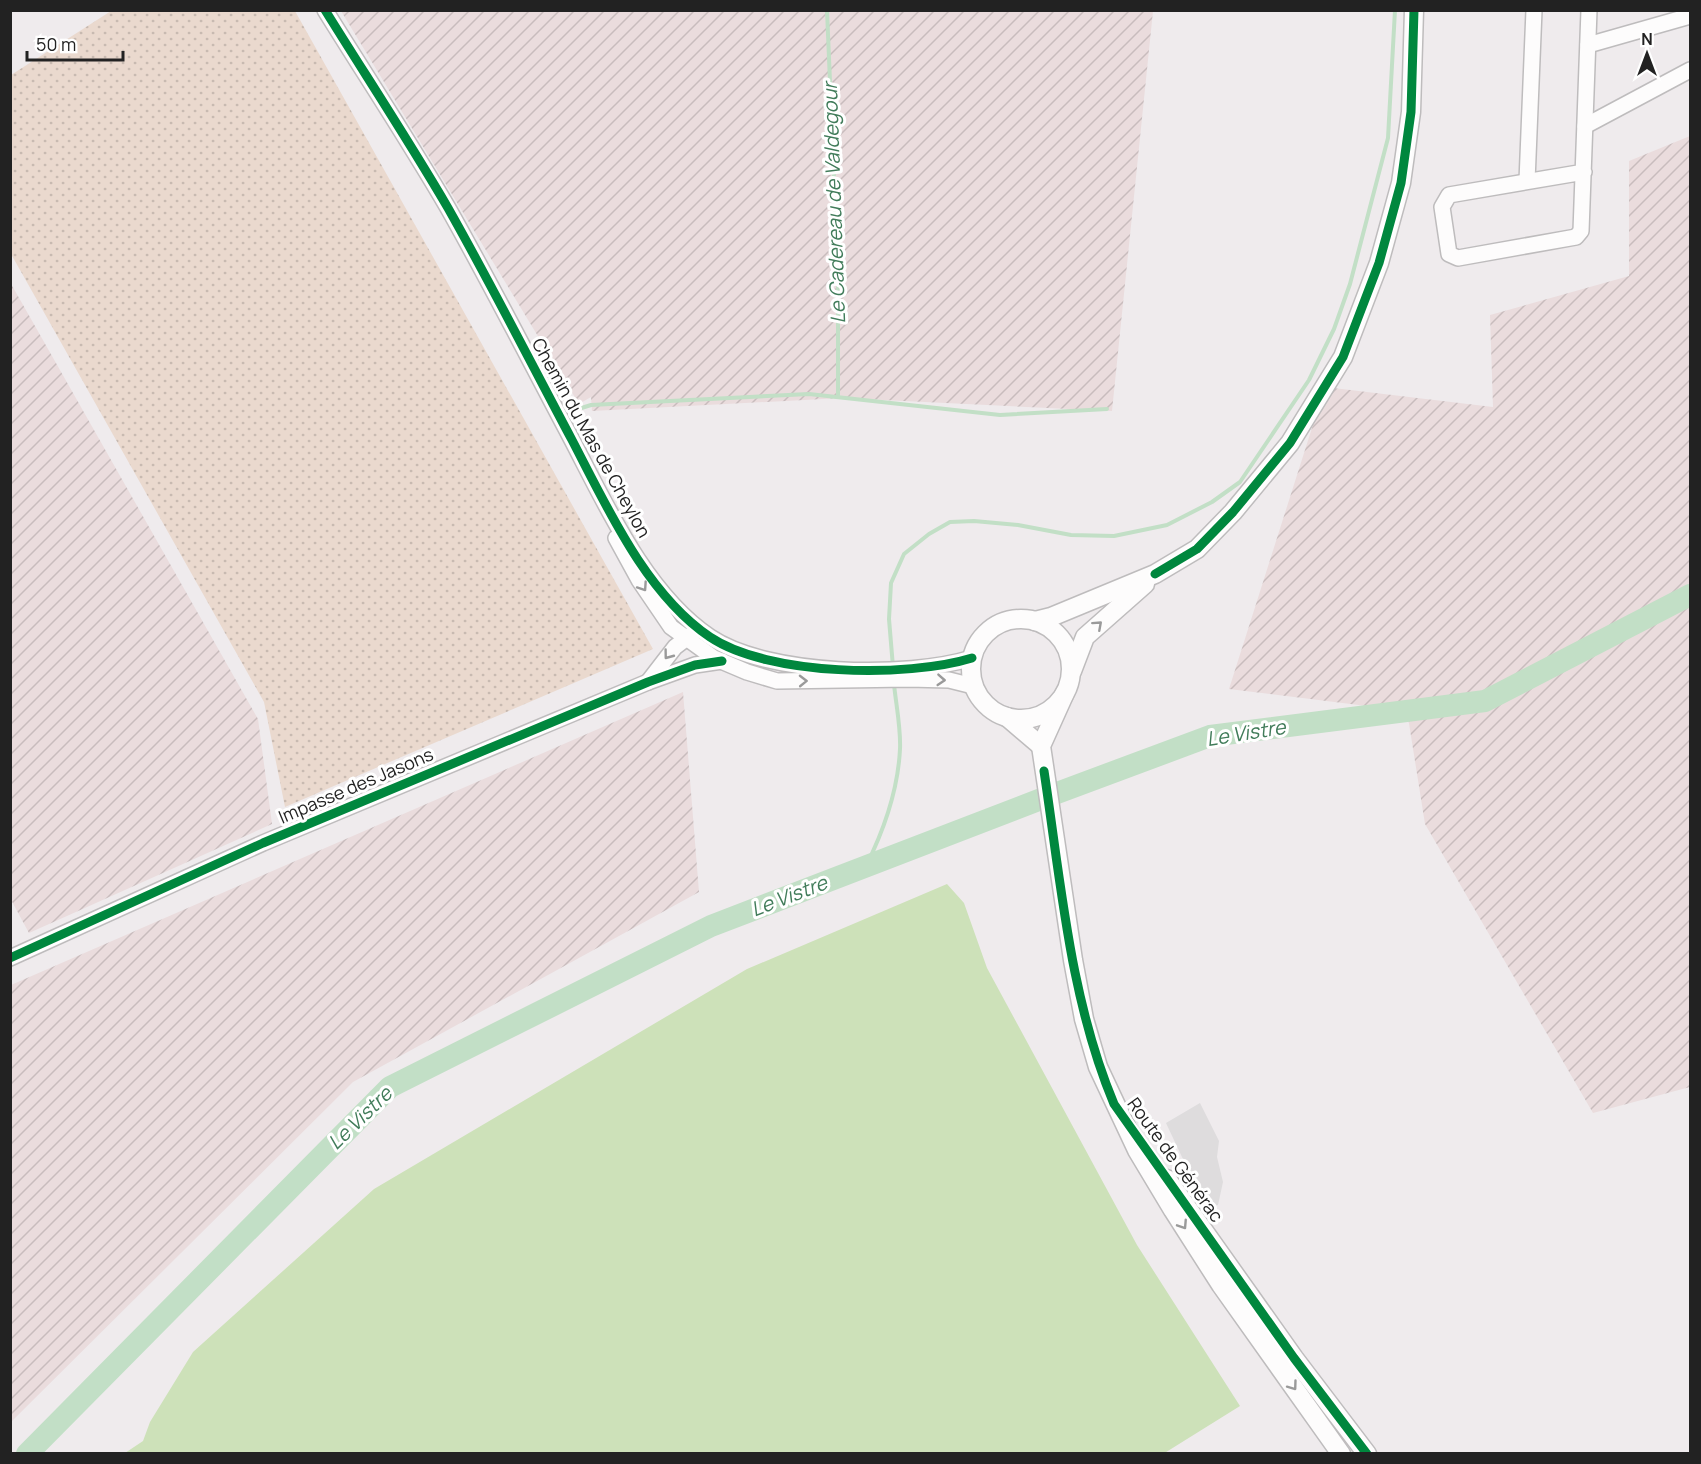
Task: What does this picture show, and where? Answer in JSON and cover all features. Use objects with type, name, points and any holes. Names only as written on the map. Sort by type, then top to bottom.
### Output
[{"type":"street","name":"Chemin du Mas de Cheylon","points":[[326,10],[448,209],[612,515],[665,597],[688,620],[712,638],[733,648],[756,656],[812,668],[880,674]]},
{"type":"street","points":[[1064,695],[1053,708],[1039,716],[1023,719],[1007,717],[992,711],[981,700],[973,686],[972,658],[978,643],[988,631],[1002,622],[1018,619],[1035,621],[1051,617],[1155,574],[1197,549],[1233,512],[1290,443],[1343,357],[1379,263],[1401,183],[1411,112],[1414,10]]},
{"type":"street","points":[[1527,181],[1534,10]]},
{"type":"street","points":[[1584,172],[1449,195],[1442,207],[1449,254],[1458,258],[1576,237],[1581,231],[1584,172],[1589,10]]},
{"type":"street","points":[[1588,45],[1690,16]]},
{"type":"street","points":[[1585,126],[1690,70]]},
{"type":"street","name":"Chemin du Mas de Cheylon","points":[[612,515],[617,541],[639,580],[671,627],[685,639],[722,661],[777,681],[908,674],[973,686]]},
{"type":"street","points":[[1007,717],[1041,746],[1064,695],[1085,637],[1155,574]]},
{"type":"street","points":[[1035,621],[1059,636],[1071,661],[1071,675]]},
{"type":"street","points":[[685,639],[693,633],[726,654],[764,666],[781,668],[794,664]]},
{"type":"street","name":"Impasse des Jasons","points":[[648,682],[675,647],[685,639]]},
{"type":"street","name":"Chemin du Mas de Cheylon","points":[[908,674],[972,658]]},
{"type":"street","name":"Impasse des Jasons","points":[[10,958],[274,838],[648,682],[695,665],[722,661]]},
{"type":"street","name":"Route de Générac","points":[[1041,746],[1084,1019],[1098,1066],[1123,1120],[1167,1200],[1221,1285],[1341,1454]]},
{"type":"street","name":"Route de Générac","points":[[1123,1120],[1294,1358],[1367,1454]]},
{"type":"shaded area","points":[[111,11],[295,11],[653,649],[285,807],[264,702],[11,254],[11,75]]},
{"type":"shaded area","points":[[341,11],[1153,11],[1112,411],[842,398],[592,411],[591,397],[579,404]]},
{"type":"shaded area","points":[[1690,136],[1690,1087],[1593,1113],[1425,824],[1407,711],[1229,689],[1325,387],[1493,407],[1490,315],[1629,276],[1629,161]]},
{"type":"shaded area","points":[[10,282],[258,719],[272,824],[29,933],[10,898]]},
{"type":"shaded area","points":[[683,692],[699,892],[353,1082],[11,1422],[11,985]]},
{"type":"shaded area","points":[[1200,1103],[1219,1141],[1217,1157],[1223,1182],[1218,1205],[1206,1208],[1166,1123]]},
{"type":"green space","points":[[947,884],[964,903],[987,968],[1137,1245],[1240,1406],[1163,1454],[125,1453],[143,1441],[150,1422],[193,1352],[374,1189],[747,969]]},
{"type":"waterway","name":"Le Cadereau de Valdegour","points":[[827,10],[838,274],[838,395]]},
{"type":"waterway","points":[[893,667],[889,619],[891,583],[904,554],[929,534],[950,522],[974,521],[1018,525],[1071,535],[1114,536],[1167,525],[1212,502],[1240,482],[1309,380],[1334,329],[1350,284],[1388,138],[1395,10]]},
{"type":"waterway","name":"Le Cadereau de Valdegour","points":[[572,411],[591,405],[809,394],[1000,415],[1107,409]]},
{"type":"waterway","name":"Le Vistre","points":[[27,1454],[390,1087],[711,926],[1049,796],[1210,736],[1485,701],[1690,595]]},
{"type":"waterway","points":[[866,866],[884,824],[899,764],[900,741],[894,684]]},
{"type":"cycle path","points":[[325,10],[448,208],[614,520],[647,573],[666,598],[710,637],[735,650],[766,660],[838,670],[876,670],[912,669],[972,658]]},
{"type":"cycle path","points":[[1155,574],[1197,549],[1233,512],[1290,443],[1343,357],[1379,263],[1401,183],[1411,112],[1414,10]]},
{"type":"cycle path","points":[[10,958],[263,843],[648,682],[695,665],[722,661]]},
{"type":"cycle path","points":[[1044,771],[1062,898],[1077,982],[1099,1064],[1114,1104],[1294,1358],[1367,1454]]}]
